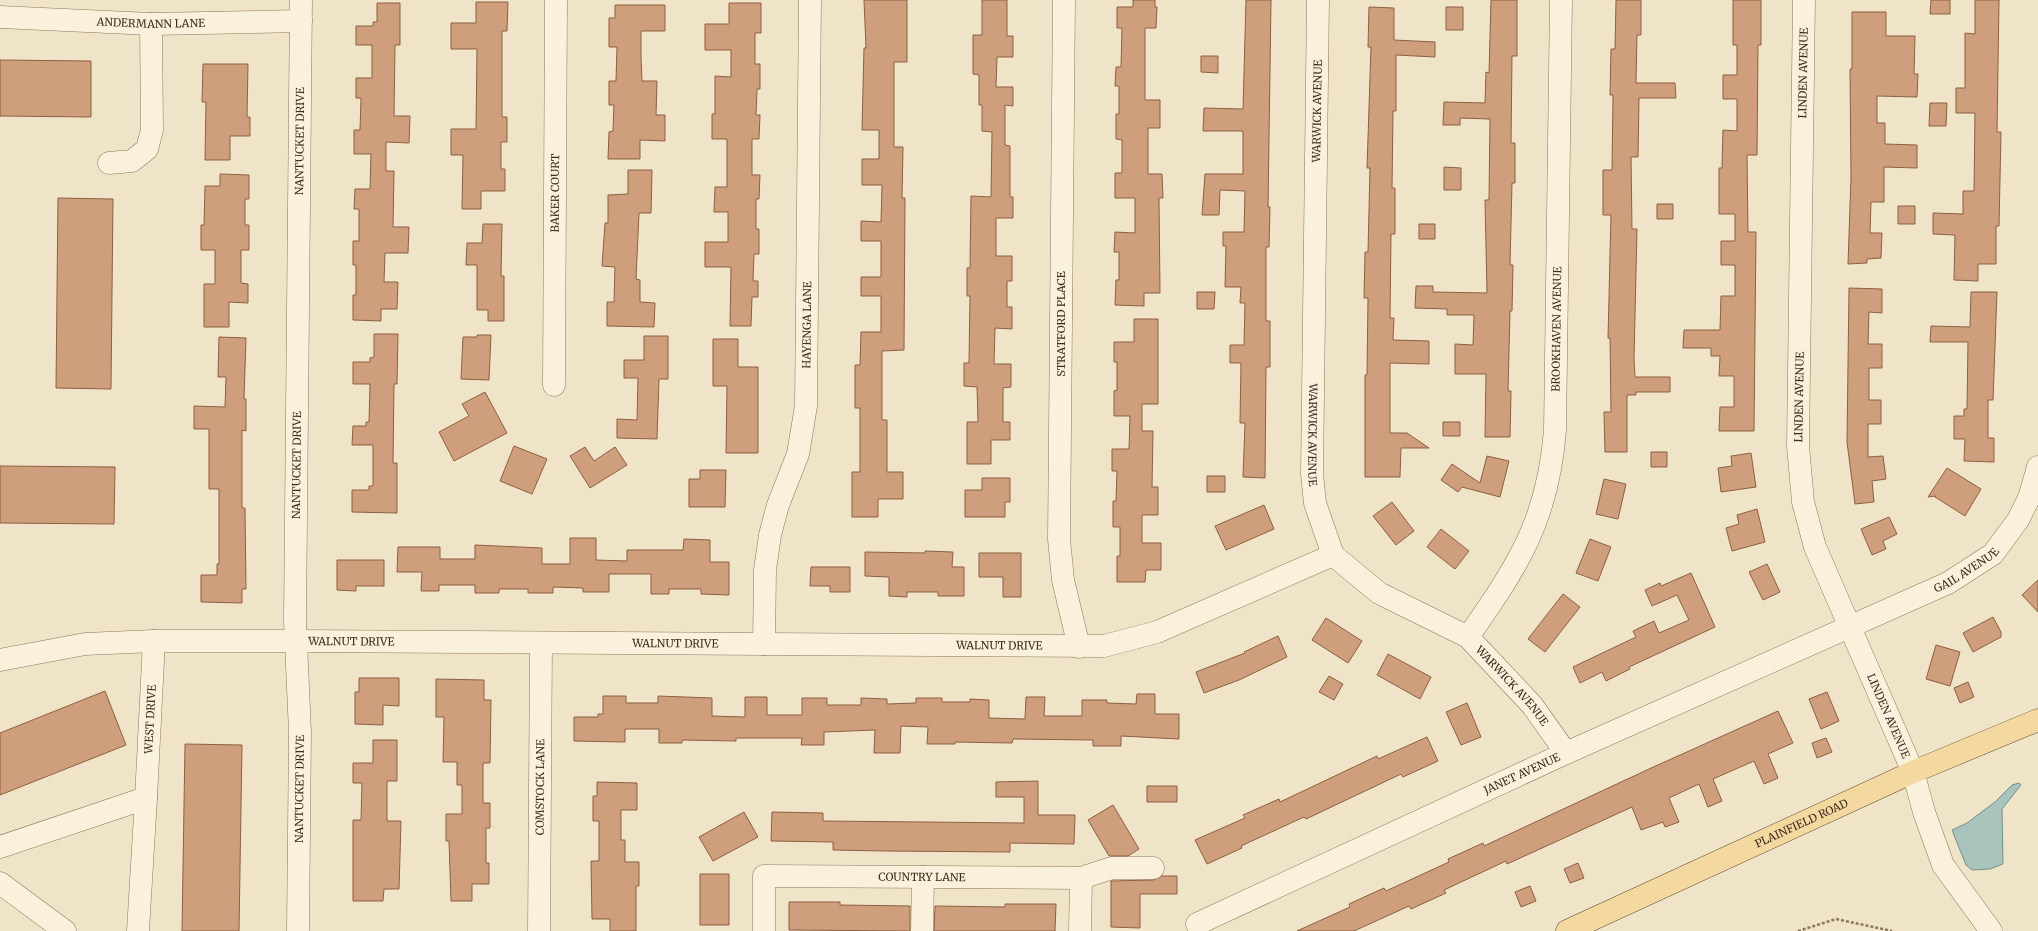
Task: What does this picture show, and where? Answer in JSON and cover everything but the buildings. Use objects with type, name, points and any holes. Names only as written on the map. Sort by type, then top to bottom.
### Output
[{"type":"main road","name":"PLAINFIELD ROAD","points":[[1572,930],[1913,772],[2036,726]]},
{"type":"street","name":"BAKER COURT","points":[[554,385],[556,0]]},
{"type":"street","name":"HAYENGA LANE","points":[[764,644],[765,570],[770,536],[778,506],[798,454],[806,406],[810,0]]},
{"type":"street","name":"STRATFORD PLACE","points":[[1064,0],[1060,539],[1063,580],[1079,647]]},
{"type":"street","name":"WARWICK AVENUE","points":[[1318,0],[1312,474],[1315,503],[1334,555],[1379,593],[1468,637],[1532,705],[1566,753]]},
{"type":"street","name":"BROOKHAVEN AVENUE","points":[[1468,637],[1508,580],[1532,535],[1545,498],[1553,454],[1555,430],[1561,0]]},
{"type":"street","name":"LINDEN AVENUE","points":[[1804,0],[1798,446],[1802,502],[1815,547],[1913,772],[1924,812],[1943,865],[1991,931]]},
{"type":"street","name":"ANDERMANN LANE","points":[[0,17],[151,24],[301,10]]},
{"type":"street","name":"NANTUCKET DRIVE","points":[[298,931],[300,732],[295,640],[301,10]]},
{"type":"street","points":[[109,163],[132,161],[148,149],[152,130],[151,24]]},
{"type":"street","name":"GAIL AVENUE","points":[[1849,627],[1948,583],[1993,554],[2021,514],[2029,498],[2038,467]]},
{"type":"street","name":"WALNUT DRIVE","points":[[0,660],[85,644],[154,641],[295,640],[1104,646],[1157,632],[1334,555]]},
{"type":"street","name":"JANET AVENUE","points":[[1197,924],[1566,753],[1849,627]]},
{"type":"street","name":"WEST DRIVE","points":[[138,931],[154,641]]},
{"type":"street","name":"COMSTOCK LANE","points":[[539,931],[541,643]]},
{"type":"street","points":[[0,847],[146,798]]},
{"type":"street","name":"COUNTRY LANE","points":[[764,931],[764,876],[1081,878],[1112,868],[1152,868]]},
{"type":"street","points":[[922,931],[923,877]]},
{"type":"street","points":[[1080,931],[1081,878]]},
{"type":"street","points":[[0,883],[65,931]]},
{"type":"path","points":[[1798,931],[1836,919],[1892,931]]},
{"type":"water","points":[[2019,783],[2021,785],[2002,809],[2003,864],[1990,869],[1972,870],[1966,865],[1952,830],[1967,823],[1995,802],[2012,785]]}]
